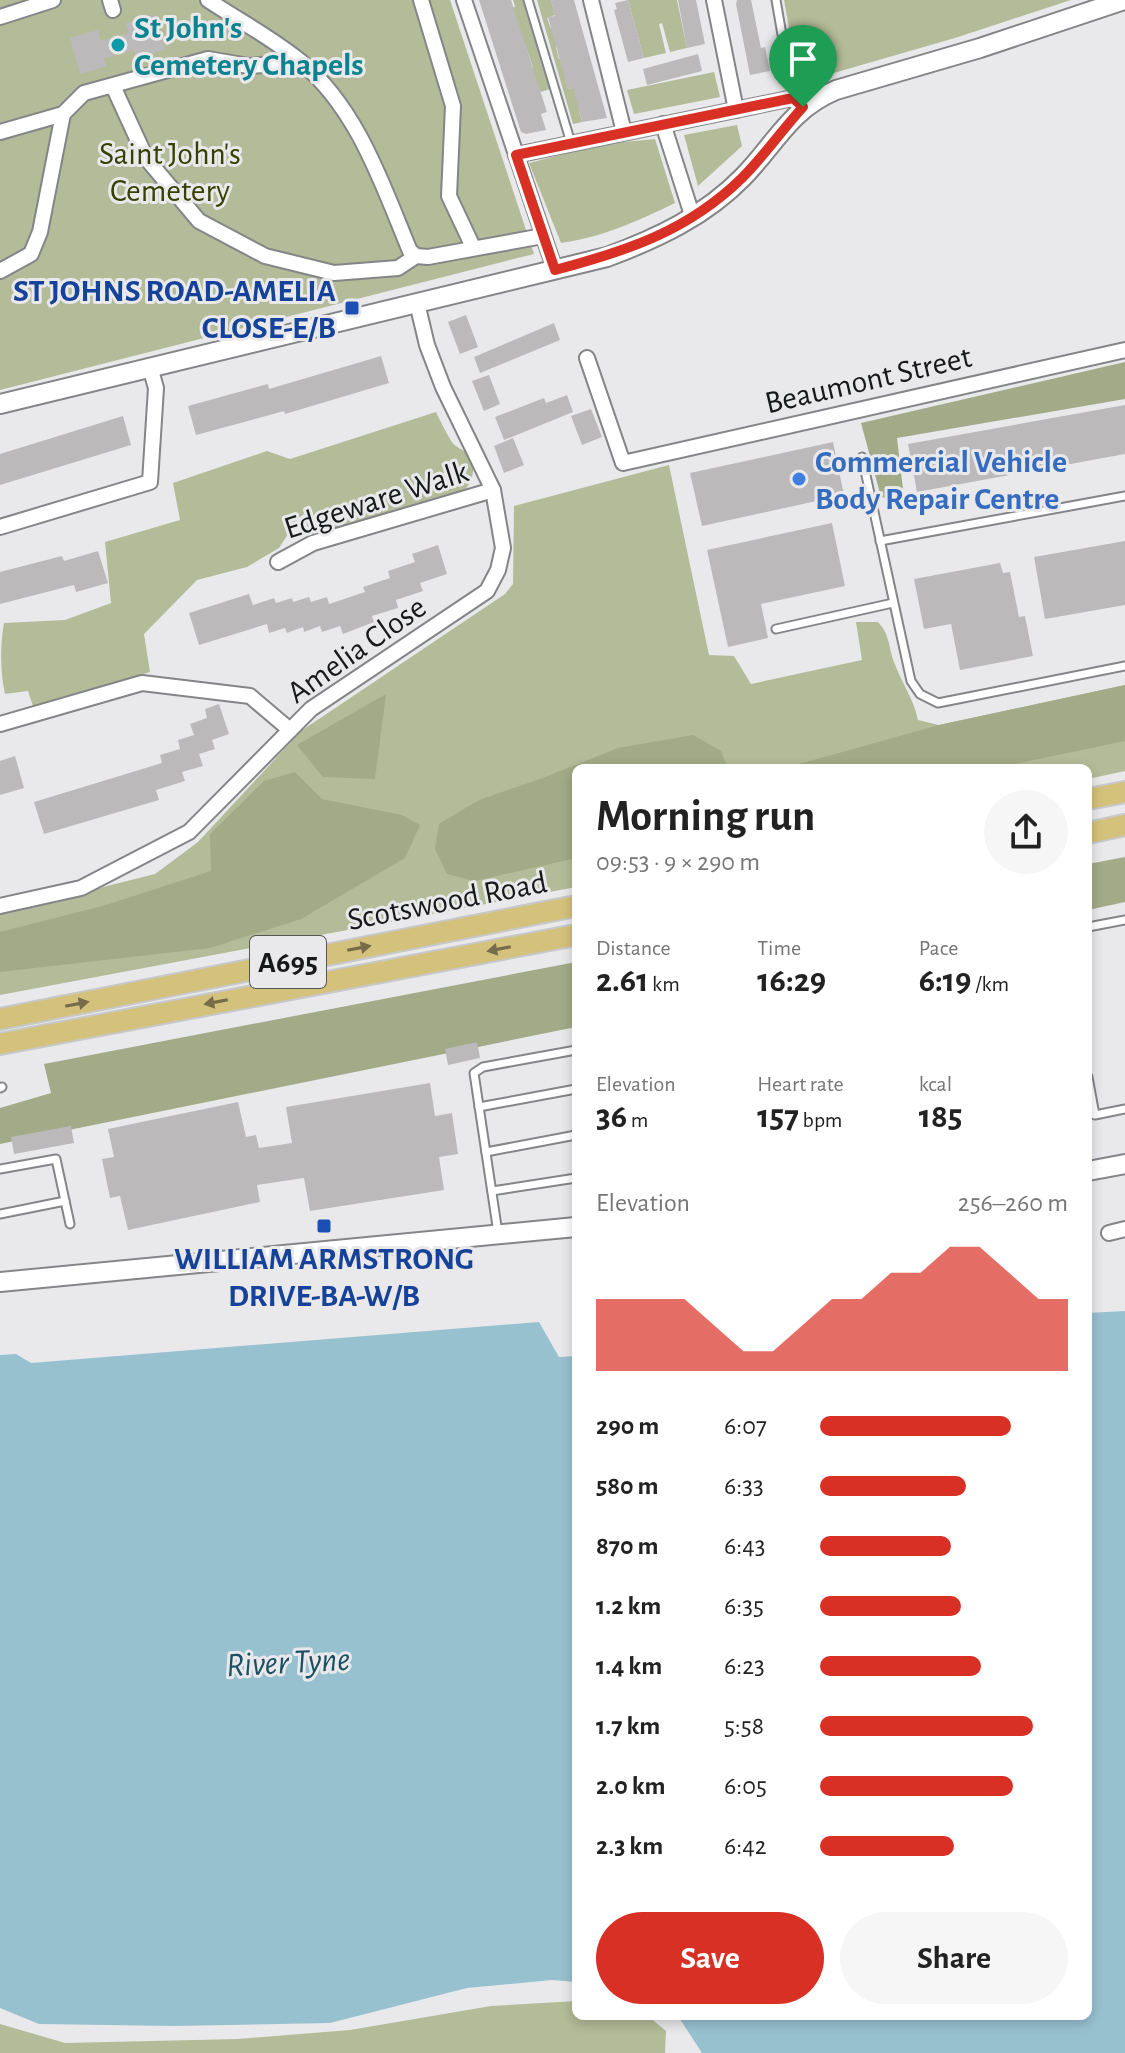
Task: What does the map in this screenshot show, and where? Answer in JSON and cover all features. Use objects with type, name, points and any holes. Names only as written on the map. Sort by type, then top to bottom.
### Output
[{"type":"main road","points":[[1092,798],[1125,792]]},
{"type":"main road","points":[[1092,832],[1125,825]]},
{"type":"main road","name":"Scotswood Road","points":[[0,1019],[572,907]]},
{"type":"main road","name":"Scotswood Road","points":[[0,1044],[572,936]]},
{"type":"street","points":[[0,17],[53,0]]},
{"type":"street","points":[[208,0],[301,62],[346,111],[377,171],[410,251],[416,256],[428,257],[543,236]]},
{"type":"street","points":[[421,0],[453,106],[449,196],[473,247]]},
{"type":"street","points":[[464,0],[555,270]]},
{"type":"street","points":[[591,0],[624,132]]},
{"type":"street","points":[[714,0],[736,110]]},
{"type":"street","points":[[516,155],[736,110],[798,103],[1124,0]]},
{"type":"street","points":[[0,132],[63,114],[84,93],[208,59],[249,66],[301,62]]},
{"type":"street","points":[[113,86],[146,158],[199,221],[265,256],[334,273],[398,268],[416,256]]},
{"type":"street","points":[[0,404],[607,257],[651,241],[693,218],[744,176],[798,103]]},
{"type":"street","points":[[0,271],[31,254],[40,232],[63,114]]},
{"type":"street","points":[[663,124],[693,218]]},
{"type":"street","name":"Amelia Close","points":[[0,906],[81,888],[189,832],[311,709],[487,591],[498,570],[503,548],[493,490],[443,387],[427,345],[417,303]]},
{"type":"street","name":"Beaumont Street","points":[[587,358],[623,463],[1125,350]]},
{"type":"street","points":[[0,527],[150,482],[156,388],[150,367]]},
{"type":"street","name":"Edgeware Walk","points":[[278,562],[313,543],[493,490]]},
{"type":"street","points":[[0,724],[142,683],[250,696],[290,730]]},
{"type":"street","points":[[1092,1170],[1125,1164]]},
{"type":"street","points":[[0,1282],[572,1227]]},
{"type":"street","points":[[1109,1233],[1125,1229]]},
{"type":"lane","points":[[528,0],[571,143]]},
{"type":"lane","points":[[776,0],[798,103]]},
{"type":"lane","points":[[862,457],[911,681],[920,694],[938,703],[1125,666]]},
{"type":"lane","points":[[880,541],[1125,496]]},
{"type":"lane","points":[[776,629],[893,603]]},
{"type":"lane","points":[[1092,926],[1125,920]]},
{"type":"lane","points":[[498,1233],[474,1073],[483,1067],[572,1051]]},
{"type":"lane","points":[[479,1107],[572,1090]]},
{"type":"lane","points":[[1092,1099],[1095,1115],[1125,1109]]},
{"type":"lane","points":[[486,1152],[572,1136]]},
{"type":"lane","points":[[0,1169],[56,1159],[70,1224]]},
{"type":"lane","points":[[492,1191],[572,1179]]},
{"type":"lane","points":[[0,1214],[65,1201]]},
{"type":"green space","name":"Saint John's Cemetery","points":[[0,0],[450,0],[534,254],[0,390]]},
{"type":"green space","points":[[513,0],[523,0],[550,89],[541,92],[527,70],[533,67],[507,10],[515,7]]},
{"type":"green space","points":[[537,0],[551,0],[555,15],[547,18],[551,29],[558,27],[556,48],[559,59],[567,57],[565,78],[568,89],[575,87],[582,122],[573,124]]},
{"type":"green space","points":[[628,0],[677,0],[687,48],[670,52],[662,23],[659,24],[666,53],[644,58]]},
{"type":"green space","points":[[784,0],[1071,0],[955,38],[799,83]]},
{"type":"green space","points":[[714,72],[720,97],[634,114],[627,90]]},
{"type":"green space","points":[[737,125],[742,146],[698,186],[684,135]]},
{"type":"green space","points":[[655,139],[675,203],[606,232],[561,243],[529,163],[603,144]]},
{"type":"green space","points":[[1125,362],[1125,399],[897,438],[904,498],[881,497],[861,423]]},
{"type":"green space","points":[[436,412],[452,442],[471,459],[473,474],[464,491],[310,536],[304,514],[279,548],[247,567],[197,580],[144,634],[150,672],[33,706],[28,691],[5,694],[1,658],[4,623],[65,620],[111,603],[105,542],[180,520],[173,483],[267,451],[290,459]]},
{"type":"green space","points":[[669,465],[709,655],[734,656],[751,684],[862,660],[856,622],[878,622],[887,636],[894,662],[918,720],[939,725],[1125,685],[1125,771],[1092,778],[1092,764],[572,764],[572,888],[0,995],[0,913],[155,874],[198,842],[301,731],[505,594],[513,584],[514,506]]},
{"type":"green space","points":[[1125,685],[1125,741],[1015,764],[799,764],[939,725]]},
{"type":"green space","points":[[386,694],[375,779],[323,777],[297,745]]},
{"type":"green space","points":[[693,735],[721,751],[726,764],[578,764],[618,748]]},
{"type":"green space","points":[[572,766],[572,859],[475,881],[447,874],[435,849],[439,824],[479,800]]},
{"type":"green space","points":[[295,772],[322,799],[402,815],[420,825],[405,858],[301,919],[210,948],[0,972],[0,932],[106,905],[211,871],[210,834],[264,781]]},
{"type":"green space","points":[[1125,857],[1125,902],[1092,909],[1092,863]]},
{"type":"green space","points":[[572,963],[572,1028],[0,1144],[0,1108],[51,1093],[44,1064]]},
{"type":"green space","points":[[572,2001],[572,2020],[653,2020],[666,2031],[665,2053],[0,2053],[0,2024],[65,2043],[238,2039],[350,2030],[491,2006]]},
{"type":"water","points":[[1125,1311],[1125,2053],[702,2053],[681,2020],[1092,2020],[1092,1313]]},
{"type":"water","name":"River Tyne","points":[[539,1322],[559,1357],[572,1356],[572,1982],[552,1980],[467,1988],[330,2023],[174,2026],[39,2024],[0,2008],[0,1355],[16,1354],[31,1363]]},
{"type":"building","points":[[479,0],[511,0],[547,112],[541,114],[546,130],[521,132]]},
{"type":"building","points":[[551,0],[574,0],[607,118],[582,122],[573,88],[568,89],[548,17],[555,16]]},
{"type":"building","points":[[628,0],[644,58],[628,62],[614,10],[617,9],[615,3]]},
{"type":"building","points":[[678,0],[696,0],[705,44],[687,48]]},
{"type":"building","points":[[737,0],[751,0],[761,48],[765,47],[770,71],[750,75]]},
{"type":"building","name":"St John's Cemetery Chapels","points":[[155,15],[165,50],[136,58],[134,50],[104,58],[107,66],[80,74],[70,38],[98,30],[101,41],[129,33],[126,23]]},
{"type":"building","points":[[698,54],[702,71],[647,85],[643,69]]},
{"type":"building","points":[[466,315],[478,347],[460,354],[448,322]]},
{"type":"building","points":[[554,323],[560,340],[480,373],[474,357]]},
{"type":"building","points":[[381,356],[389,383],[285,414],[284,411],[196,435],[188,406],[268,384],[269,389]]},
{"type":"building","points":[[489,375],[500,404],[484,411],[472,381]]},
{"type":"building","points":[[567,395],[573,412],[504,440],[495,417],[544,398],[546,403]]},
{"type":"building","points":[[1125,405],[1125,454],[917,492],[908,444]]},
{"type":"building","points":[[591,409],[602,437],[582,445],[571,416]]},
{"type":"building","points":[[123,416],[131,445],[0,485],[0,454]]},
{"type":"building","points":[[513,438],[524,465],[504,473],[494,446]]},
{"type":"building","points":[[833,442],[844,495],[702,526],[690,473]]},
{"type":"building","points":[[832,523],[845,586],[761,604],[768,638],[728,647],[707,550]]},
{"type":"building","points":[[1125,541],[1125,605],[1045,619],[1034,557]]},
{"type":"building","points":[[438,545],[447,574],[420,583],[423,591],[396,600],[398,608],[372,616],[374,622],[343,634],[340,626],[322,632],[320,626],[304,632],[303,627],[287,633],[285,628],[269,633],[267,624],[199,645],[189,613],[249,594],[253,605],[274,598],[276,603],[309,597],[311,602],[327,597],[329,604],[365,592],[363,587],[390,578],[388,571],[415,562],[412,554]]},
{"type":"building","points":[[98,551],[108,583],[76,592],[74,585],[0,604],[0,572],[62,556],[64,561]]},
{"type":"building","points":[[1000,563],[1003,573],[1010,572],[1019,617],[1025,616],[1033,656],[960,670],[951,624],[924,629],[914,579]]},
{"type":"building","points":[[219,704],[229,734],[212,740],[215,749],[199,754],[203,766],[182,772],[185,781],[156,790],[159,800],[44,834],[34,802],[162,763],[160,755],[180,749],[178,740],[194,735],[190,724],[207,718],[205,709]]},
{"type":"building","points":[[15,756],[24,788],[0,795],[0,761]]},
{"type":"building","points":[[477,1042],[480,1058],[448,1065],[445,1049]]},
{"type":"building","points":[[430,1083],[435,1116],[452,1113],[458,1154],[439,1157],[444,1190],[310,1211],[304,1178],[257,1185],[260,1202],[128,1230],[120,1196],[110,1198],[102,1159],[114,1157],[108,1129],[238,1102],[246,1137],[256,1135],[259,1148],[292,1143],[286,1107]]},
{"type":"building","points":[[71,1126],[74,1143],[14,1154],[11,1137]]},
{"type":"place","name":"St John's Cemetery Chapels","points":[[118,45]]},
{"type":"place","name":"ST JOHNS ROAD-AMELIA CLOSE-E/B","points":[[352,308]]},
{"type":"place","name":"Commercial Vehicle Body Repair Centre","points":[[799,479]]},
{"type":"place","name":"WILLIAM ARMSTRONG DRIVE-BA-W/B","points":[[324,1226]]},
{"type":"route","points":[[793,98],[803,107],[744,176],[693,218],[651,241],[607,257],[555,270],[516,155],[793,98]]}]
